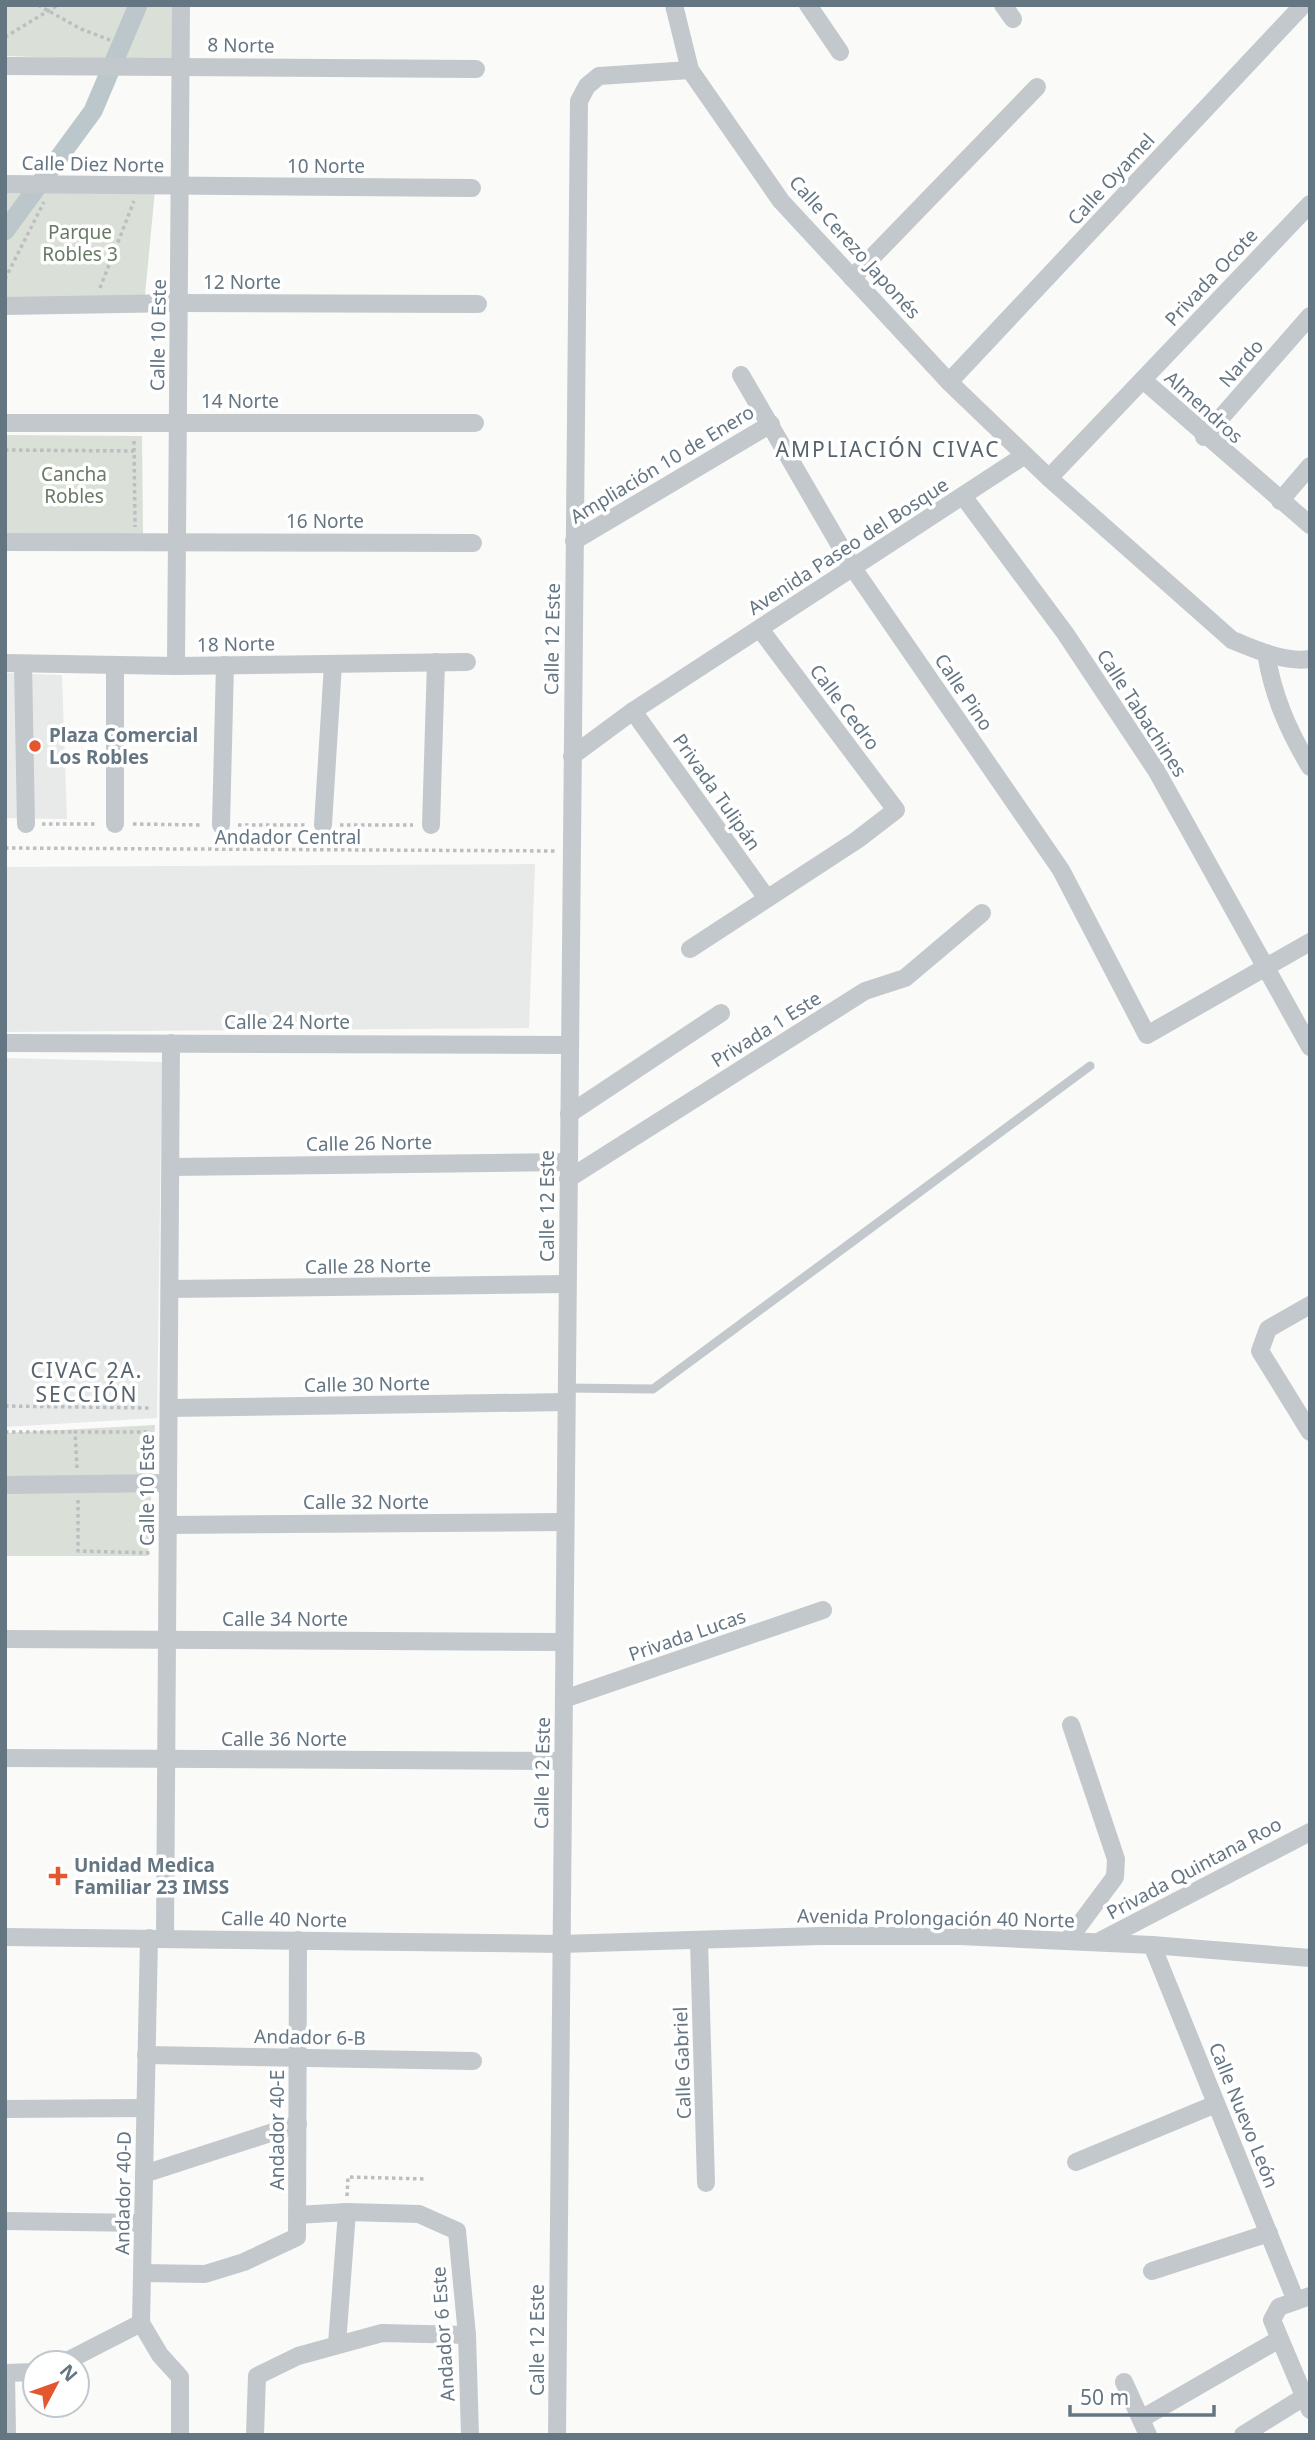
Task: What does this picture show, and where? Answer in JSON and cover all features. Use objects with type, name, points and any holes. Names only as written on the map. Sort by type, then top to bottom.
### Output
[{"type":"street","name":"Calle 10 Este","points":[[176,666],[181,5]]},
{"type":"street","name":"Calle Cerezo Japonés","points":[[674,5],[690,71],[781,201],[949,382],[1025,455]]},
{"type":"street","points":[[808,5],[840,52]]},
{"type":"street","name":"Calle Oyamel","points":[[949,382],[1303,5]]},
{"type":"street","name":"8 Norte","points":[[5,66],[103,69],[181,65],[476,69]]},
{"type":"street","name":"Calle 12 Este","points":[[557,2435],[579,102],[587,86],[599,76],[690,71]]},
{"type":"street","points":[[852,278],[1037,87]]},
{"type":"street","name":"Calle Diez Norte","points":[[5,184],[51,187],[180,186]]},
{"type":"street","name":"10 Norte","points":[[180,186],[472,188]]},
{"type":"street","name":"Privada Ocote","points":[[1143,380],[1310,204]]},
{"type":"street","name":"12 Norte","points":[[5,306],[179,303],[478,304]]},
{"type":"street","name":"Nardo","points":[[1205,437],[1310,316]]},
{"type":"street","name":"Calle Pino","points":[[741,375],[853,568],[1060,870],[1147,1035],[1266,966]]},
{"type":"street","name":"Almendros","points":[[1049,478],[1143,380],[1205,437],[1310,525]]},
{"type":"street","name":"14 Norte","points":[[5,423],[475,422]]},
{"type":"street","name":"Ampliación 10 de Enero","points":[[573,541],[771,424]]},
{"type":"street","points":[[1025,455],[1232,640],[1266,653],[1300,661],[1310,659]]},
{"type":"street","name":"Avenida Paseo del Bosque","points":[[572,756],[633,711],[1025,455]]},
{"type":"street","points":[[1280,501],[1310,466]]},
{"type":"street","name":"Calle Tabachines","points":[[963,496],[1065,633],[1156,770],[1310,1047]]},
{"type":"street","name":"16 Norte","points":[[5,541],[474,543]]},
{"type":"street","name":"Calle Cedro","points":[[760,629],[897,810],[857,840],[766,897]]},
{"type":"street","points":[[1266,653],[1272,687],[1287,727],[1310,767]]},
{"type":"street","points":[[431,825],[436,662]]},
{"type":"street","name":"18 Norte","points":[[14,664],[176,666],[467,662]]},
{"type":"street","points":[[14,664],[26,824]]},
{"type":"street","points":[[323,825],[333,664]]},
{"type":"street","points":[[114,665],[115,824]]},
{"type":"street","points":[[221,825],[225,665]]},
{"type":"street","name":"Privada Tulipán","points":[[633,711],[766,897]]},
{"type":"street","points":[[690,949],[766,897]]},
{"type":"street","name":"Privada 1 Este","points":[[568,1170],[865,991],[905,978],[982,913]]},
{"type":"street","points":[[1266,966],[1310,942]]},
{"type":"street","points":[[569,1114],[721,1013]]},
{"type":"street","name":"Calle 24 Norte","points":[[5,1043],[569,1045]]},
{"type":"street","name":"Calle 10 Este","points":[[157,1938],[166,1759],[171,1043]]},
{"type":"street","name":"Calle 26 Norte","points":[[170,1167],[568,1170]]},
{"type":"street","name":"Calle 28 Norte","points":[[170,1289],[567,1284]]},
{"type":"street","points":[[1310,1306],[1268,1329],[1260,1351],[1310,1432]]},
{"type":"street","name":"Calle 30 Norte","points":[[169,1408],[566,1395]]},
{"type":"street","points":[[5,1485],[168,1483]]},
{"type":"street","name":"Calle 32 Norte","points":[[168,1525],[565,1522]]},
{"type":"street","name":"Privada Lucas","points":[[564,1699],[823,1610]]},
{"type":"street","name":"Calle 34 Norte","points":[[5,1639],[564,1642]]},
{"type":"street","points":[[1068,1940],[1115,1877],[1116,1859],[1071,1725]]},
{"type":"street","name":"Calle 36 Norte","points":[[5,1758],[563,1761]]},
{"type":"street","name":"Privada Quintana Roo","points":[[1098,1942],[1310,1832]]},
{"type":"street","name":"Avenida Prolongación 40 Norte","points":[[561,1944],[820,1936],[1068,1940],[1152,1945],[1308,1963]]},
{"type":"street","name":"Calle 40 Norte","points":[[5,1937],[561,1944]]},
{"type":"street","name":"Andador 40-D","points":[[141,2323],[146,2055],[157,1938]]},
{"type":"street","name":"Andador 40-E","points":[[142,2273],[205,2274],[244,2262],[297,2236],[298,1940]]},
{"type":"street","name":"Calle Gabriel","points":[[699,1941],[706,2183]]},
{"type":"street","name":"Calle Nuevo León","points":[[1152,1945],[1269,2233],[1303,2299]]},
{"type":"street","name":"Andador 6-B","points":[[146,2055],[473,2060]]},
{"type":"street","points":[[1076,2162],[1216,2104]]},
{"type":"street","points":[[5,2109],[145,2108]]},
{"type":"street","points":[[144,2174],[298,2124]]},
{"type":"street","points":[[298,2215],[347,2212],[337,2344]]},
{"type":"street","name":"Andador 6 Este","points":[[347,2212],[419,2214],[457,2231],[467,2335],[470,2435]]},
{"type":"street","points":[[5,2221],[143,2223]]},
{"type":"street","points":[[1152,2271],[1269,2233]]},
{"type":"street","points":[[1243,2435],[1307,2404],[1278,2340],[1272,2320],[1279,2307],[1303,2299]]},
{"type":"street","points":[[91,2349],[141,2323],[160,2355],[180,2377],[180,2435]]},
{"type":"street","points":[[255,2435],[257,2376],[298,2357],[382,2333],[467,2335]]},
{"type":"street","points":[[1124,2382],[1144,2427],[1278,2340]]},
{"type":"street","points":[[6,2373],[7,2435]]},
{"type":"lane","points":[[566,1395],[653,1390],[1090,1066]]},
{"type":"path","points":[[38,5],[46,12],[110,40]]},
{"type":"path","points":[[5,37],[58,5]]},
{"type":"path","points":[[96,299],[140,186]]},
{"type":"path","points":[[5,279],[51,187]]},
{"type":"path","points":[[134,441],[135,533]]},
{"type":"path","points":[[5,450],[134,451]]},
{"type":"path","name":"Andador Central","points":[[5,848],[550,852],[571,848]]},
{"type":"path","points":[[5,1406],[169,1408]]},
{"type":"path","points":[[5,1432],[158,1432]]},
{"type":"path","points":[[75,1432],[77,1469]]},
{"type":"path","points":[[78,1551],[160,1553]]},
{"type":"path","points":[[348,2177],[427,2179]]},
{"type":"shaded area","name":"Plaza Comercial Los Robles","points":[[5,673],[62,675],[67,819],[5,818]]},
{"type":"shaded area","points":[[535,864],[529,1028],[5,1032],[5,867]]},
{"type":"shaded area","points":[[5,1058],[162,1062],[157,1418],[5,1427]]},
{"type":"green space","points":[[5,5],[174,5],[178,62],[5,56]]},
{"type":"green space","name":"Parque Robles 3","points":[[5,190],[155,190],[145,295],[96,299],[5,297]]},
{"type":"green space","name":"Cancha Robles","points":[[5,435],[142,436],[143,534],[5,535]]},
{"type":"green space","points":[[155,1425],[148,1556],[5,1556],[5,1433]]},
{"type":"waterway","points":[[5,231],[93,111],[138,5]]},
{"type":"place","name":"Plaza Comercial Los Robles","points":[[35,746]]},
{"type":"place","name":"Unidad Medica Familiar 23 IMSS","points":[[58,1876]]},
{"type":"district","name":"AMPLIACIÓN CIVAC","points":[[888,449]]},
{"type":"district","name":"CIVAC 2A. SECCIÓN","points":[[87,1382]]}]
